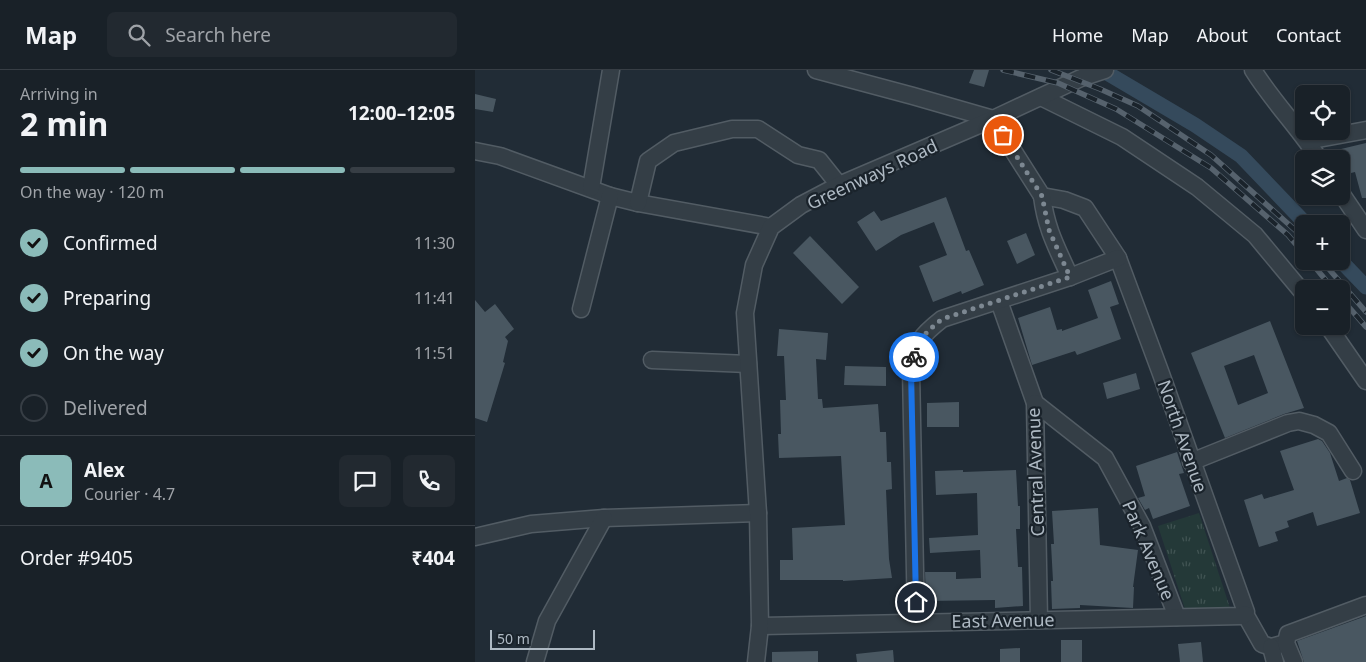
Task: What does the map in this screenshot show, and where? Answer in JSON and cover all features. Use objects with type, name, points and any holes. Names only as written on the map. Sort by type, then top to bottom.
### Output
[{"type":"street","points":[[591,188],[611,70]]},
{"type":"street","points":[[815,70],[993,120],[1042,196],[1049,230],[1070,277]]},
{"type":"street","name":"Greenways Road","points":[[756,662],[760,626],[758,513],[745,313],[754,265],[771,227],[801,205],[839,185],[993,120],[1081,78],[1105,70]]},
{"type":"street","points":[[1253,70],[1266,90],[1313,150]]},
{"type":"street","points":[[1041,97],[1121,137],[1197,187],[1255,235],[1295,283]]},
{"type":"street","points":[[639,203],[648,161],[673,144],[732,129],[757,128],[798,155],[819,160],[839,185]]},
{"type":"street","points":[[1307,141],[1366,130]]},
{"type":"street","points":[[475,151],[501,156],[610,196],[771,227]]},
{"type":"street","points":[[581,309],[610,196]]},
{"type":"street","name":"North Avenue","points":[[1042,196],[1064,200],[1085,208],[1118,258],[1246,612],[1245,614],[1262,644],[1278,651]]},
{"type":"street","points":[[1350,205],[1366,230]]},
{"type":"street","points":[[916,622],[911,370],[916,347],[927,331],[942,319],[1070,277],[1118,258]]},
{"type":"street","name":"Central Avenue","points":[[999,301],[1035,403],[1039,620]]},
{"type":"street","points":[[1334,335],[1366,381]]},
{"type":"street","points":[[652,360],[748,364]]},
{"type":"street","name":"Park Avenue","points":[[1035,403],[1105,458],[1142,526],[1177,616]]},
{"type":"street","points":[[1191,462],[1288,423],[1299,421],[1314,425],[1329,433],[1353,471]]},
{"type":"street","points":[[475,537],[531,524],[603,518],[758,513]]},
{"type":"street","points":[[535,662],[547,621],[603,518]]},
{"type":"street","points":[[1294,662],[1278,651],[1289,633],[1366,605]]},
{"type":"street","name":"East Avenue","points":[[760,626],[1242,616],[1245,614]]},
{"type":"green space","points":[[1199,513],[1230,608],[1186,612],[1158,526]]},
{"type":"building","points":[[974,70],[989,70],[984,87],[969,83]]},
{"type":"building","points":[[475,94],[496,99],[493,112],[475,109]]},
{"type":"building","points":[[1366,143],[1366,198],[1362,198],[1355,172],[1350,173],[1350,150],[1341,149]]},
{"type":"building","points":[[946,197],[966,251],[969,250],[984,285],[962,294],[961,291],[933,302],[919,266],[947,255],[934,222],[901,235],[876,251],[857,222],[874,211],[881,221]]},
{"type":"building","points":[[1026,233],[1035,255],[1017,264],[1007,241]]},
{"type":"building","points":[[810,236],[859,287],[842,304],[793,253]]},
{"type":"building","points":[[1111,281],[1119,304],[1110,307],[1121,339],[1077,355],[1075,351],[1032,365],[1018,318],[1050,307],[1057,330],[1062,329],[1062,331],[1098,318],[1088,290]]},
{"type":"building","points":[[475,300],[485,312],[495,304],[514,329],[505,337],[508,341],[503,362],[505,363],[487,422],[475,418]]},
{"type":"building","points":[[1270,321],[1304,408],[1225,438],[1191,353]],"holes":[[[1254,355],[1268,393],[1238,405],[1224,366]]]},
{"type":"building","points":[[779,329],[828,333],[826,360],[816,359],[818,399],[822,399],[823,408],[878,404],[880,432],[886,432],[887,462],[891,462],[892,489],[886,490],[889,559],[892,578],[843,581],[780,580],[780,560],[793,560],[792,528],[845,525],[841,456],[779,458],[778,434],[781,434],[780,400],[786,400],[784,356],[777,356]]},
{"type":"building","points":[[845,366],[886,367],[886,386],[844,385]]},
{"type":"building","points":[[1136,373],[1140,389],[1107,399],[1103,383]]},
{"type":"building","points":[[959,402],[959,427],[927,427],[927,403]]},
{"type":"building","points":[[1318,439],[1322,441],[1330,453],[1339,481],[1347,478],[1350,480],[1360,513],[1317,526],[1313,512],[1287,521],[1289,527],[1275,532],[1278,541],[1259,547],[1244,500],[1262,494],[1264,499],[1294,490],[1280,451]]},
{"type":"building","points":[[1177,452],[1184,473],[1179,474],[1190,506],[1153,519],[1149,508],[1145,510],[1138,498],[1145,496],[1136,466]]},
{"type":"building","points":[[963,470],[963,472],[1016,470],[1018,506],[1020,506],[1020,529],[1016,529],[1018,567],[1022,567],[1023,606],[995,608],[995,600],[926,601],[925,572],[956,572],[956,579],[981,578],[980,550],[930,553],[929,538],[978,535],[977,493],[936,495],[935,471]]},
{"type":"building","points":[[1098,508],[1100,545],[1138,550],[1133,587],[1133,608],[1080,605],[1080,608],[1052,609],[1051,544],[1054,544],[1052,511]]},
{"type":"building","points":[[1366,616],[1366,662],[1304,662],[1297,641]]},
{"type":"building","points":[[1061,640],[1082,640],[1082,662],[1061,662]]},
{"type":"building","points":[[1201,642],[1203,662],[1180,662],[1178,644]]},
{"type":"building","points":[[1020,648],[1020,662],[1000,662],[1000,649]]},
{"type":"building","points":[[893,650],[894,662],[857,662],[856,654]]},
{"type":"building","points":[[818,651],[818,662],[772,662],[772,652]]},
{"type":"waterway","points":[[1102,70],[1195,125],[1241,156],[1297,215]]},
{"type":"waterway","points":[[1350,270],[1366,287]]},
{"type":"railway","points":[[1003,70],[1058,83],[1116,109],[1211,168],[1288,235],[1295,243]]},
{"type":"railway","points":[[1051,70],[1138,106],[1211,155],[1295,230]]},
{"type":"railway","points":[[1317,270],[1326,280]]},
{"type":"railway","points":[[1330,270],[1366,312]]},
{"type":"railway","points":[[1350,308],[1366,327]]},
{"type":"way so far","points":[[914,357],[916,347],[927,331],[942,319],[1070,277],[1049,230],[1042,196],[1003,135]]},
{"type":"route","points":[[914,357],[911,370],[916,602]]}]
